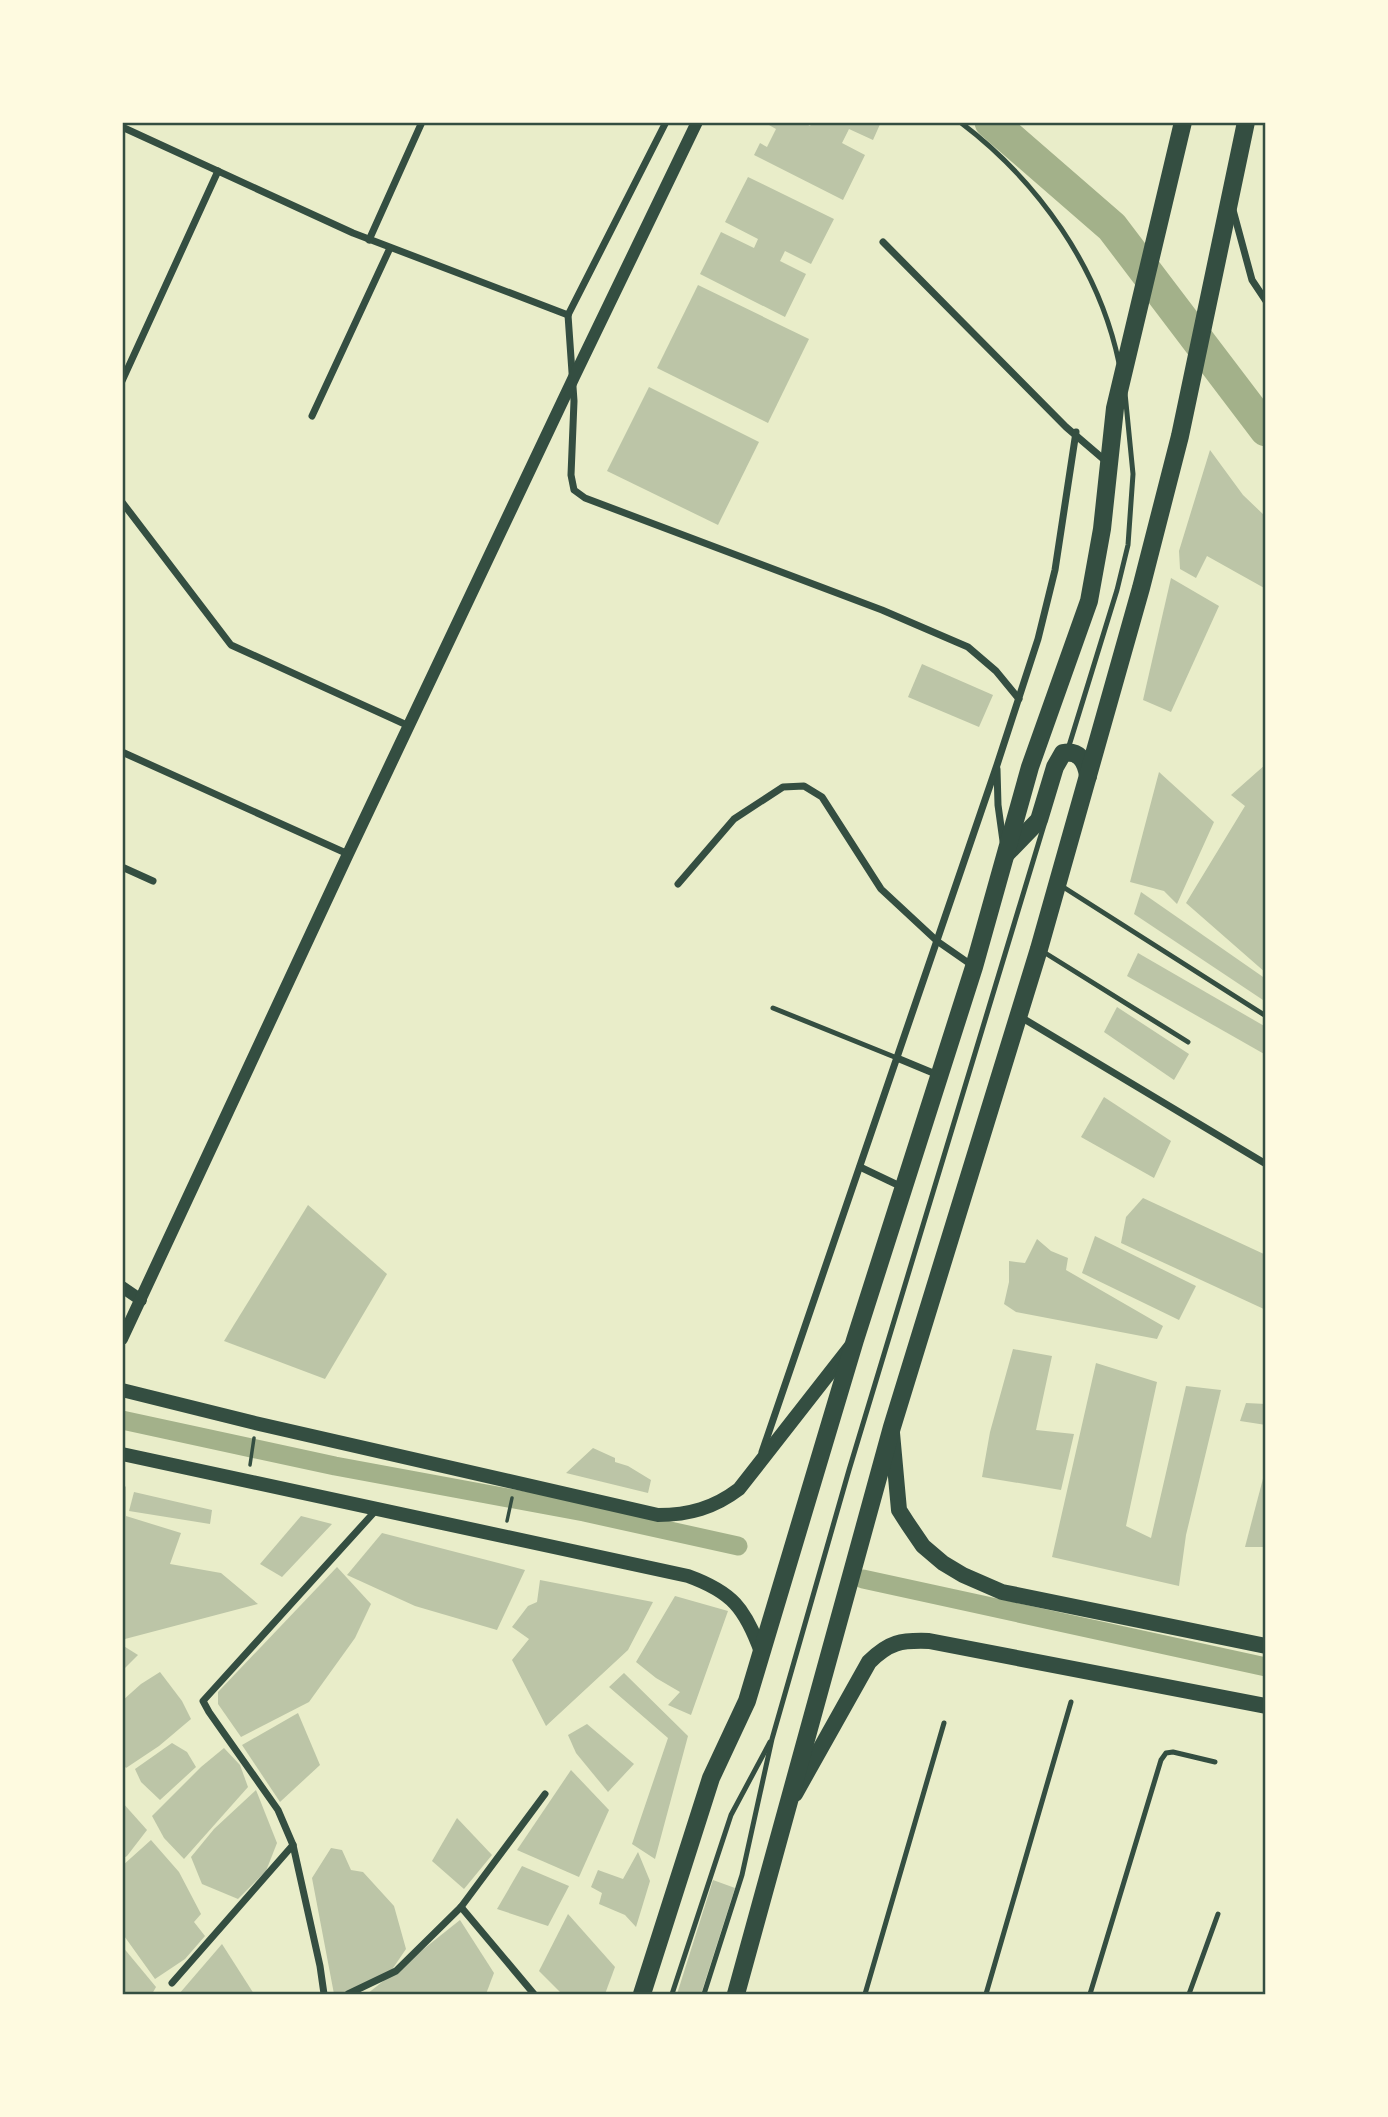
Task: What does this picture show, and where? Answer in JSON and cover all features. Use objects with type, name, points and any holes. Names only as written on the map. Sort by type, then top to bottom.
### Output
[{"type":"highway","points":[[642,1994],[711,1778],[747,1701],[758,1646],[776,1603],[855,1340],[974,967],[1030,767],[1089,601],[1102,529],[1115,408],[1183,122]]},
{"type":"highway","points":[[736,1994],[892,1427],[1039,949],[1141,587],[1180,436],[1245,122]]},
{"type":"highway","points":[[1005,856],[1039,820],[1055,767],[1063,753],[1073,752],[1081,757],[1086,764],[1088,776]]},
{"type":"main road","points":[[122,1390],[658,1515],[680,1515],[706,1509],[725,1500],[739,1489],[855,1340]]},
{"type":"main road","points":[[892,1427],[899,1510],[923,1546],[963,1575],[1002,1592],[1265,1646]]},
{"type":"main road","points":[[122,1454],[688,1576],[721,1590],[737,1603],[758,1646]]},
{"type":"main road","points":[[786,1812],[869,1662],[883,1648],[897,1642],[929,1641],[1265,1706]]},
{"type":"street","points":[[369,240],[422,122]]},
{"type":"street","points":[[666,122],[568,315],[574,377],[571,475],[574,490],[585,498],[881,610],[968,647],[996,671],[1019,699]]},
{"type":"street","points":[[122,1339],[348,854],[697,122]]},
{"type":"street","points":[[122,127],[369,240],[568,315]]},
{"type":"street","points":[[122,381],[218,171]]},
{"type":"street","points":[[1229,208],[1252,280],[1265,301]]},
{"type":"street","points":[[883,242],[1066,426],[1076,432],[1109,464]]},
{"type":"street","points":[[312,415],[390,248]]},
{"type":"street","points":[[756,1469],[1019,699],[1055,570],[1076,432]]},
{"type":"street","points":[[122,502],[231,645],[409,726]]},
{"type":"street","points":[[122,752],[348,854]]},
{"type":"street","points":[[997,765],[998,805],[1005,856]]},
{"type":"street","points":[[678,884],[734,818],[783,787],[804,786],[822,797],[881,889],[937,941],[974,967]]},
{"type":"street","points":[[122,867],[153,881]]},
{"type":"street","points":[[1018,1015],[1265,1164]]},
{"type":"street","points":[[897,1058],[939,1075]]},
{"type":"street","points":[[860,1167],[903,1187]]},
{"type":"street","points":[[122,1287],[141,1300]]},
{"type":"street","points":[[324,1994],[293,1845],[278,1810],[203,1701],[378,1508]]},
{"type":"street","points":[[348,1994],[396,1971],[461,1907],[545,1794]]},
{"type":"street","points":[[172,1983],[293,1845]]},
{"type":"street","points":[[461,1907],[534,1994]]},
{"type":"lane","points":[[704,1994],[741,1875],[772,1739],[849,1470],[1011,930],[1117,590],[1125,556],[1131,508],[1132,440],[1126,397],[1105,315],[1078,256],[1039,197],[998,154],[960,122]]},
{"type":"lane","points":[[1057,883],[1265,1016]]},
{"type":"lane","points":[[1039,949],[1188,1042]]},
{"type":"lane","points":[[773,1008],[897,1058]]},
{"type":"lane","points":[[986,1994],[1072,1702]]},
{"type":"lane","points":[[865,1994],[944,1723]]},
{"type":"lane","points":[[672,1994],[731,1815],[772,1739]]},
{"type":"lane","points":[[1090,1994],[1161,1760],[1166,1753],[1173,1752],[1215,1762]]},
{"type":"lane","points":[[666,1895],[705,1777]]},
{"type":"lane","points":[[1189,1994],[1218,1914]]},
{"type":"path","points":[[250,1461],[255,1432]]},
{"type":"path","points":[[505,1527],[514,1489]]},
{"type":"building","points":[[771,122],[803,122],[810,126],[812,122],[881,122],[873,140],[849,129],[842,143],[865,155],[843,200],[754,155],[760,143],[767,147],[776,129],[769,125]]},
{"type":"building","points":[[748,177],[834,219],[811,264],[785,251],[780,261],[806,274],[785,317],[700,274],[721,232],[754,248],[758,239],[725,222]]},
{"type":"building","points":[[698,285],[809,339],[768,423],[657,368]]},
{"type":"building","points":[[649,387],[759,442],[718,525],[607,471]]},
{"type":"building","points":[[1210,450],[1243,495],[1266,517],[1266,589],[1207,556],[1196,578],[1180,569],[1179,551]]},
{"type":"building","points":[[1171,578],[1219,606],[1171,712],[1143,700]]},
{"type":"building","points":[[922,664],[993,695],[979,727],[908,697]]},
{"type":"building","points":[[1266,764],[1266,973],[1186,903],[1245,806],[1231,795]]},
{"type":"building","points":[[1159,772],[1214,822],[1177,904],[1164,891],[1130,882]]},
{"type":"building","points":[[1141,892],[1266,979],[1266,1002],[1134,914]]},
{"type":"building","points":[[1138,953],[1266,1027],[1266,1055],[1127,976]]},
{"type":"building","points":[[1117,1007],[1189,1054],[1174,1080],[1104,1032]]},
{"type":"building","points":[[1104,1097],[1171,1141],[1154,1178],[1081,1137]]},
{"type":"building","points":[[1143,1198],[1266,1255],[1266,1310],[1121,1243],[1126,1217]]},
{"type":"building","points":[[308,1205],[387,1274],[325,1379],[224,1341]]},
{"type":"building","points":[[1095,1236],[1196,1286],[1179,1320],[1082,1273]]},
{"type":"building","points":[[1037,1239],[1051,1251],[1068,1258],[1066,1270],[1163,1326],[1157,1339],[1016,1312],[1004,1304],[1009,1282],[1009,1261],[1025,1263]]},
{"type":"building","points":[[1013,1349],[1052,1356],[1036,1430],[1074,1434],[1061,1490],[982,1477],[990,1432]]},
{"type":"building","points":[[1096,1363],[1157,1382],[1126,1526],[1151,1538],[1186,1386],[1221,1390],[1186,1535],[1179,1586],[1052,1557]]},
{"type":"building","points":[[1246,1403],[1266,1404],[1266,1425],[1240,1421]]},
{"type":"building","points":[[593,1448],[651,1480],[648,1493],[566,1473]]},
{"type":"building","points":[[1265,1471],[1266,1547],[1245,1547]]},
{"type":"building","points":[[122,1483],[126,1487],[126,1516],[181,1533],[170,1564],[221,1573],[258,1604],[125,1639],[122,1637]]},
{"type":"building","points":[[134,1492],[212,1510],[210,1524],[129,1511]]},
{"type":"building","points":[[301,1516],[332,1524],[282,1577],[260,1564]]},
{"type":"building","points":[[382,1533],[525,1570],[497,1630],[415,1606],[347,1575]]},
{"type":"building","points":[[337,1567],[371,1604],[355,1638],[309,1702],[241,1737],[218,1704],[218,1692]]},
{"type":"building","points":[[540,1580],[653,1602],[628,1650],[546,1726],[512,1660],[529,1639],[512,1627],[528,1606],[537,1602]]},
{"type":"building","points":[[675,1596],[728,1611],[691,1715],[668,1705],[680,1692],[636,1662]]},
{"type":"building","points":[[122,1645],[138,1655],[122,1671]]},
{"type":"building","points":[[160,1672],[182,1701],[191,1719],[159,1746],[126,1768],[122,1763],[122,1701]]},
{"type":"building","points":[[624,1673],[688,1736],[655,1859],[632,1844],[668,1738],[609,1687]]},
{"type":"building","points":[[298,1713],[320,1765],[280,1802],[242,1745]]},
{"type":"building","points":[[587,1724],[634,1764],[608,1792],[576,1753],[568,1735]]},
{"type":"building","points":[[172,1743],[187,1752],[196,1767],[160,1800],[141,1782],[135,1769]]},
{"type":"building","points":[[224,1748],[240,1765],[248,1787],[184,1859],[164,1838],[152,1816]]},
{"type":"building","points":[[571,1770],[609,1810],[579,1877],[517,1850]]},
{"type":"building","points":[[256,1790],[277,1843],[266,1871],[238,1899],[202,1884],[191,1857],[214,1829]]},
{"type":"building","points":[[122,1802],[147,1830],[122,1859]]},
{"type":"building","points":[[457,1818],[492,1855],[464,1889],[432,1861]]},
{"type":"building","points":[[151,1840],[179,1872],[201,1914],[194,1922],[205,1936],[185,1959],[155,1979],[122,1933],[122,1866]]},
{"type":"building","points":[[331,1848],[342,1850],[351,1870],[363,1872],[394,1906],[406,1949],[389,1974],[348,1994],[334,1994],[312,1878]]},
{"type":"building","points":[[638,1852],[650,1881],[636,1927],[625,1915],[599,1904],[602,1893],[591,1887],[598,1870],[623,1879]]},
{"type":"building","points":[[522,1866],[569,1886],[548,1926],[497,1909]]},
{"type":"building","points":[[713,1880],[735,1888],[701,1994],[677,1994]]},
{"type":"building","points":[[568,1914],[615,1967],[605,1994],[562,1994],[539,1971]]},
{"type":"building","points":[[460,1920],[494,1973],[486,1994],[367,1994]]},
{"type":"building","points":[[222,1944],[254,1994],[179,1994]]},
{"type":"building","points":[[122,1946],[156,1987],[152,1994],[122,1994]]},
{"type":"waterway","points":[[991,122],[1112,227],[1266,430]]},
{"type":"waterway","points":[[122,1420],[335,1466],[584,1512],[738,1546]]},
{"type":"waterway","points":[[863,1579],[1266,1667]]}]
